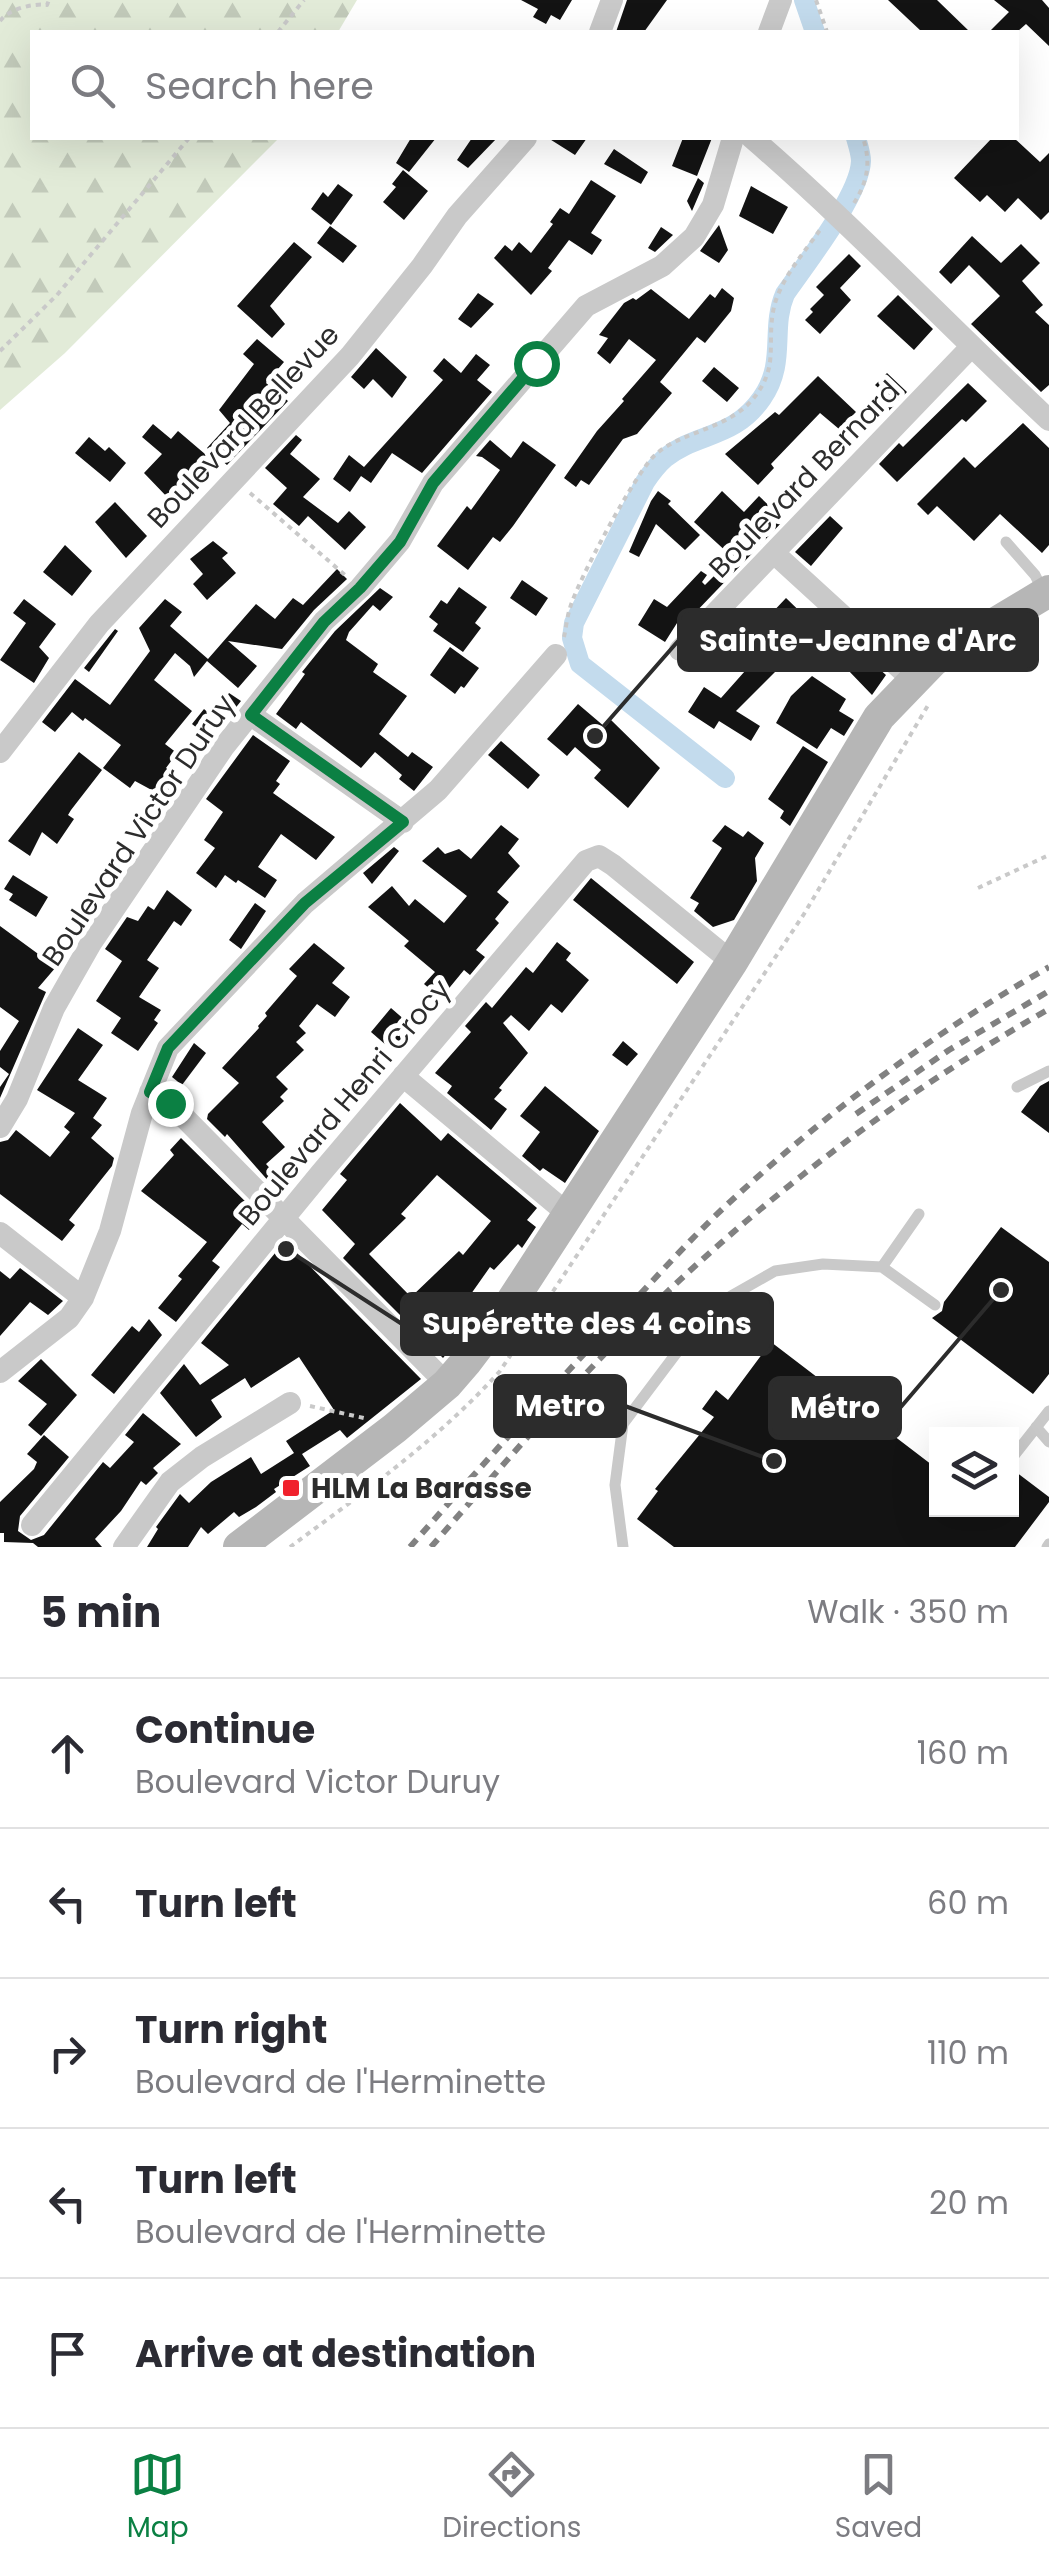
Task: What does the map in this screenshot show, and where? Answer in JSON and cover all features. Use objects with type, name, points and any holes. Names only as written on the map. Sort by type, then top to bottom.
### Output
[{"type":"main road","points":[[239,1547],[304,1500],[447,1384],[510,1304],[732,962],[772,926],[894,730],[915,682],[934,660],[1047,592]]},
{"type":"street","points":[[601,30],[612,0]]},
{"type":"street","points":[[770,30],[781,0]]},
{"type":"street","name":"Boulevard Bellevue","points":[[0,752],[100,624],[350,356],[457,216],[524,140]]},
{"type":"street","name":"Boulevard Victor Duruy","points":[[0,1126],[18,1099],[54,1008],[91,944],[223,748],[324,622],[400,542],[433,483],[586,306],[662,266],[694,237],[713,204],[732,140]]},
{"type":"street","points":[[754,140],[839,215],[1049,420]]},
{"type":"street","name":"Boulevard Bernard","points":[[680,650],[971,348]]},
{"type":"street","points":[[776,554],[915,682]]},
{"type":"street","points":[[0,1372],[69,1318],[83,1298],[110,1231],[150,1092],[168,1048],[305,903],[438,790],[556,655]]},
{"type":"street","points":[[251,715],[403,822]]},
{"type":"street","name":"Boulevard Henri Crocy","points":[[32,1525],[586,861],[600,856],[732,962]]},
{"type":"street","points":[[403,1076],[568,1214]]},
{"type":"street","points":[[150,1092],[170,1103],[447,1384]]},
{"type":"street","points":[[0,1233],[83,1298]]},
{"type":"street","points":[[124,1547],[170,1482],[202,1457],[290,1403]]},
{"type":"lane","points":[[1006,542],[1047,592]]},
{"type":"lane","points":[[1018,1087],[1049,1071]]},
{"type":"lane","points":[[882,1267],[918,1214]]},
{"type":"lane","points":[[623,1547],[615,1486],[624,1424],[686,1339],[731,1296],[775,1271],[823,1264],[882,1267],[935,1305]]},
{"type":"lane","points":[[1019,1449],[1049,1411]]},
{"type":"lane","points":[[1036,1427],[1049,1442]]},
{"type":"path","points":[[0,21],[27,6],[44,6],[49,0]]},
{"type":"path","points":[[280,30],[304,0]]},
{"type":"path","points":[[816,0],[826,30]]},
{"type":"path","points":[[0,351],[57,295],[187,140]]},
{"type":"path","points":[[556,655],[564,639],[570,604],[656,454],[734,417],[753,400],[766,379],[772,360],[773,312],[781,287],[868,174],[865,140]]},
{"type":"path","points":[[235,480],[360,588]]},
{"type":"path","points":[[978,888],[1049,855]]},
{"type":"path","points":[[290,1403],[364,1418]]},
{"type":"green space","points":[[0,0],[357,0],[339,30],[30,30],[30,140],[277,140],[65,353],[0,410]]},
{"type":"building","points":[[521,0],[572,0],[560,20],[551,15],[546,24],[533,17],[538,9]]},
{"type":"building","points":[[627,0],[667,0],[645,30],[617,30]]},
{"type":"building","points":[[888,0],[937,0],[968,30],[920,30]]},
{"type":"building","points":[[994,0],[1042,0],[1049,8],[1049,46],[1026,24],[1019,30],[991,30],[1009,12]]},
{"type":"building","points":[[410,140],[434,140],[409,172],[396,163]]},
{"type":"building","points":[[471,140],[495,140],[468,168],[457,160]]},
{"type":"building","points":[[551,140],[586,140],[575,155]]},
{"type":"building","points":[[682,140],[711,140],[697,176],[672,166]]},
{"type":"building","points":[[990,140],[1016,140],[1040,162],[1049,153],[1049,212],[1041,220],[1018,198],[1005,212],[987,195],[980,202],[954,178]]},
{"type":"building","points":[[614,149],[648,172],[641,184],[604,164]]},
{"type":"building","points":[[403,170],[428,191],[404,220],[383,202],[396,187],[392,184]]},
{"type":"building","points":[[698,178],[704,183],[692,211],[687,201]]},
{"type":"building","points":[[591,180],[616,196],[591,233],[602,240],[592,255],[569,240],[548,268],[552,271],[531,295],[494,258],[505,245],[512,251],[519,242],[531,253],[560,208],[569,214]]},
{"type":"building","points":[[338,184],[353,195],[331,225],[311,209],[323,192],[328,197]]},
{"type":"building","points":[[751,186],[788,207],[773,234],[739,216]]},
{"type":"building","points":[[719,225],[728,250],[719,263],[700,251]]},
{"type":"building","points":[[330,226],[357,246],[343,263],[317,243]]},
{"type":"building","points":[[661,227],[673,235],[655,252],[648,248]]},
{"type":"building","points":[[972,236],[1001,263],[1021,244],[1040,263],[1022,281],[1043,305],[1035,312],[1049,325],[1049,385],[1041,392],[971,324],[1000,296],[969,265],[951,284],[939,272]]},
{"type":"building","points":[[294,242],[312,257],[270,306],[285,324],[272,338],[237,306]]},
{"type":"building","points":[[849,254],[861,266],[840,288],[851,300],[820,334],[805,320],[824,295],[816,287]]},
{"type":"building","points":[[722,288],[734,298],[731,311],[705,343],[697,337],[660,382],[672,393],[637,434],[623,439],[589,485],[581,480],[576,487],[564,478],[656,360],[629,339],[610,364],[597,353],[608,338],[599,335],[624,303],[651,289],[689,319],[710,294],[715,298]]},
{"type":"building","points":[[478,293],[494,304],[471,328],[458,319]]},
{"type":"building","points":[[898,295],[933,329],[914,350],[877,316]]},
{"type":"building","points":[[257,339],[284,362],[266,383],[288,401],[227,465],[207,448],[230,423],[219,410],[254,364],[243,354]]},
{"type":"building","points":[[376,348],[407,377],[392,398],[373,379],[364,389],[351,377]]},
{"type":"building","points":[[476,354],[490,365],[477,380],[492,392],[422,473],[392,453],[371,483],[361,476],[350,492],[333,479],[349,455],[364,467],[443,380],[433,371],[444,358],[461,373]]},
{"type":"building","points":[[714,367],[739,388],[727,402],[702,381]]},
{"type":"building","points":[[887,373],[907,392],[880,420],[864,405],[882,391],[875,385]]},
{"type":"building","points":[[818,376],[856,412],[839,429],[820,413],[771,464],[774,468],[758,485],[725,454],[775,412],[779,415]]},
{"type":"building","points":[[968,383],[987,401],[966,422],[962,419],[897,482],[879,464],[899,443],[903,447]]},
{"type":"building","points":[[1023,423],[1049,448],[1049,545],[1042,553],[1000,514],[974,541],[937,506],[928,515],[917,504],[964,457],[975,468]]},
{"type":"building","points":[[153,424],[171,439],[178,431],[212,460],[197,469],[169,499],[144,473],[162,454],[142,437]]},
{"type":"building","points":[[296,435],[302,440],[290,454],[320,479],[303,497],[338,523],[349,511],[366,527],[345,550],[308,516],[299,526],[273,504],[287,488],[265,468]]},
{"type":"building","points":[[89,437],[105,451],[109,447],[126,463],[110,482],[75,453]]},
{"type":"building","points":[[490,440],[511,458],[523,441],[556,465],[500,542],[493,537],[468,570],[437,546],[467,506],[471,510],[500,470],[476,456]]},
{"type":"building","points":[[658,491],[700,535],[685,550],[656,524],[639,557],[629,552]]},
{"type":"building","points":[[722,491],[744,512],[759,496],[784,520],[741,565],[694,522]]},
{"type":"building","points":[[115,502],[147,536],[126,558],[95,522]]},
{"type":"building","points":[[830,516],[843,528],[811,566],[795,552]]},
{"type":"building","points":[[213,541],[228,553],[222,558],[236,573],[207,600],[193,584],[203,574],[190,559]]},
{"type":"building","points":[[65,545],[92,571],[72,596],[43,572]]},
{"type":"building","points":[[731,559],[740,566],[690,618],[684,612],[665,642],[638,625],[654,599],[667,607],[701,571],[707,575],[702,582],[705,585]]},
{"type":"building","points":[[337,569],[347,579],[314,610],[282,649],[228,641],[257,666],[238,688],[207,661],[194,677],[190,666],[175,653],[154,680],[192,711],[165,744],[177,753],[166,768],[183,780],[170,800],[135,781],[130,788],[103,768],[121,745],[85,718],[83,721],[72,712],[55,732],[42,722],[75,679],[110,705],[150,651],[139,628],[165,599],[182,612],[170,626],[208,659],[256,604],[275,619],[293,598],[303,605]]},
{"type":"building","points":[[522,580],[548,598],[536,616],[510,598]]},
{"type":"building","points":[[459,587],[487,607],[475,623],[481,628],[463,652],[433,631],[438,624],[429,617],[441,600],[447,604]]},
{"type":"building","points":[[380,588],[393,597],[380,611],[373,605],[346,640],[378,664],[373,672],[407,696],[379,734],[408,757],[412,752],[433,767],[414,791],[375,752],[361,768],[301,722],[296,729],[276,714],[305,674],[302,672],[335,631]]},
{"type":"building","points":[[786,598],[815,626],[815,632],[736,711],[760,726],[751,741],[719,721],[714,729],[688,712],[704,687],[721,698],[745,671],[742,668],[781,627],[769,616]]},
{"type":"building","points":[[24,599],[56,624],[39,647],[49,658],[34,683],[0,660],[26,623],[13,613]]},
{"type":"building","points":[[115,629],[118,631],[89,672],[84,668]]},
{"type":"building","points":[[848,641],[886,675],[872,695],[847,669],[855,661],[841,648]]},
{"type":"building","points":[[450,647],[479,668],[455,694],[430,675]]},
{"type":"building","points":[[812,676],[846,699],[839,711],[854,720],[844,736],[831,728],[817,749],[776,723],[791,696]]},
{"type":"building","points":[[229,693],[241,701],[211,739],[192,724],[204,709],[213,717]]},
{"type":"building","points":[[578,704],[605,727],[611,720],[660,768],[628,808],[594,778],[601,770],[575,747],[567,756],[547,739]]},
{"type":"building","points":[[253,735],[290,761],[273,793],[335,837],[316,860],[281,834],[258,867],[277,880],[265,898],[225,875],[216,888],[196,873],[215,848],[204,840],[223,812],[206,799]]},
{"type":"building","points":[[501,741],[540,775],[528,789],[488,755]]},
{"type":"building","points":[[803,746],[828,762],[790,826],[780,818],[784,811],[768,799]]},
{"type":"building","points":[[79,752],[102,770],[71,810],[68,815],[74,819],[57,844],[42,832],[30,856],[8,841]]},
{"type":"building","points":[[501,825],[519,839],[508,853],[520,866],[497,892],[509,902],[495,919],[499,923],[476,950],[485,957],[470,975],[464,970],[441,998],[424,984],[435,972],[404,946],[409,941],[368,907],[392,886],[409,906],[415,899],[444,923],[467,896],[422,861],[438,847],[445,854],[459,849],[471,859]]},
{"type":"building","points":[[725,825],[743,837],[748,831],[764,843],[755,858],[757,881],[734,920],[713,927],[694,911],[699,903],[690,898],[722,848],[712,841]]},
{"type":"building","points":[[394,847],[399,851],[372,884],[363,873]]},
{"type":"building","points":[[13,875],[48,897],[36,917],[9,900],[13,894],[4,889]]},
{"type":"building","points":[[591,878],[694,962],[677,984],[573,900]]},
{"type":"building","points":[[167,890],[192,910],[181,926],[174,921],[147,960],[159,968],[139,997],[161,1010],[154,1020],[158,1023],[138,1051],[111,1033],[121,1018],[96,1001],[122,961],[105,949],[127,917],[138,921],[148,906],[154,910]]},
{"type":"building","points":[[255,903],[266,911],[241,949],[229,940]]},
{"type":"building","points":[[0,926],[56,967],[38,988],[46,992],[0,1098],[0,1087],[9,1074],[0,1067],[0,1051],[19,1021],[0,1007]]},
{"type":"building","points":[[557,942],[571,953],[566,960],[589,980],[562,1013],[551,1004],[529,1031],[511,1015],[503,1023],[528,1053],[499,1088],[502,1090],[494,1099],[507,1109],[491,1130],[447,1093],[452,1086],[435,1073],[471,1032],[465,1026],[486,1002],[492,1008],[526,967],[533,973]]},
{"type":"building","points":[[314,943],[345,968],[332,983],[350,997],[335,1017],[317,1004],[299,1026],[306,1033],[296,1042],[304,1050],[276,1077],[288,1089],[280,1097],[284,1101],[262,1122],[285,1147],[266,1164],[278,1177],[271,1184],[227,1134],[225,1137],[207,1119],[239,1083],[222,1068],[259,1028],[265,1013],[297,976],[289,969]]},
{"type":"building","points":[[391,1008],[414,1028],[394,1052],[371,1032]]},
{"type":"building","points":[[78,1028],[103,1045],[78,1080],[107,1098],[93,1118],[102,1125],[91,1138],[114,1158],[112,1166],[69,1220],[75,1225],[62,1241],[0,1194],[0,1142],[8,1140],[16,1130],[50,1157],[70,1132],[64,1127],[75,1113],[37,1090]]},
{"type":"building","points":[[623,1041],[638,1054],[627,1066],[612,1055]]},
{"type":"building","points":[[194,1043],[206,1053],[182,1085],[172,1077]]},
{"type":"building","points":[[1049,1081],[1049,1133],[1021,1112],[1040,1086]]},
{"type":"building","points":[[545,1086],[599,1131],[565,1183],[543,1168],[540,1171],[522,1156],[540,1132],[520,1116]]},
{"type":"building","points":[[400,1103],[441,1141],[448,1133],[537,1208],[527,1220],[536,1227],[522,1248],[518,1244],[494,1270],[490,1267],[459,1311],[463,1314],[446,1330],[457,1341],[443,1358],[343,1258],[355,1244],[322,1210],[347,1180],[340,1174]],"holes":[[[437,1175],[491,1221],[463,1255],[459,1251],[411,1297],[369,1254],[406,1218],[401,1214]]]},
{"type":"building","points":[[181,1138],[260,1216],[249,1230],[242,1224],[212,1261],[220,1267],[176,1322],[158,1308],[182,1279],[178,1276],[207,1242],[141,1191],[174,1155],[170,1150]]},
{"type":"building","points":[[1001,1227],[1049,1262],[1049,1374],[1033,1394],[932,1318],[942,1311],[944,1302]]},
{"type":"building","points":[[285,1241],[421,1379],[347,1438],[340,1430],[302,1454],[310,1466],[274,1489],[276,1492],[256,1507],[239,1517],[234,1512],[208,1534],[201,1527],[188,1547],[147,1547],[180,1494],[189,1503],[211,1482],[251,1457],[261,1474],[294,1453],[286,1441],[334,1410],[299,1357],[251,1388],[245,1378],[211,1400],[222,1417],[196,1437],[160,1393],[184,1364],[200,1385],[229,1365],[201,1343]]},
{"type":"building","points":[[20,1268],[63,1301],[48,1315],[30,1302],[0,1336],[0,1271],[10,1279]]},
{"type":"building","points":[[149,1319],[162,1335],[114,1394],[91,1375],[132,1326],[139,1332]]},
{"type":"building","points":[[771,1342],[929,1463],[929,1517],[1019,1517],[1019,1474],[1049,1497],[1049,1502],[1015,1547],[674,1547],[637,1519],[658,1491],[655,1489],[714,1417],[702,1409],[716,1390],[728,1400]]},
{"type":"building","points":[[41,1359],[77,1395],[41,1436],[28,1425],[47,1404],[18,1381]]},
{"type":"building","points":[[143,1413],[181,1444],[153,1468],[158,1473],[146,1485],[141,1481],[95,1539],[102,1547],[38,1547],[33,1543],[4,1542],[4,1533],[0,1533],[0,1502],[34,1469],[37,1462],[27,1454],[44,1435],[69,1457],[20,1516],[18,1531],[31,1540],[44,1535],[103,1462],[110,1468],[134,1442],[125,1435]]},
{"type":"waterway","points":[[804,0],[814,30]]},
{"type":"waterway","points":[[725,778],[580,664],[572,638],[574,623],[654,469],[677,450],[740,421],[770,385],[785,294],[852,192],[861,158],[856,140]]},
{"type":"railway","points":[[410,1547],[574,1365],[731,1201],[883,1075],[965,1018],[1049,967]]},
{"type":"railway","points":[[856,1114],[949,1050],[1049,991]]},
{"type":"railway","points":[[431,1547],[615,1344],[736,1230],[887,1112],[1049,1009]]},
{"type":"place","name":"Sainte-Jeanne d'Arc","points":[[595,736]]},
{"type":"place","name":"Supérette des 4 coins","points":[[286,1249]]},
{"type":"place","name":"Métro","points":[[1001,1290]]},
{"type":"place","name":"Metro","points":[[774,1461]]},
{"type":"place","name":"HLM La Barasse","points":[[291,1488]]},
{"type":"route","points":[[170,1103],[150,1092],[168,1048],[305,903],[403,822],[251,715],[324,622],[400,542],[433,483],[536,363]]}]
